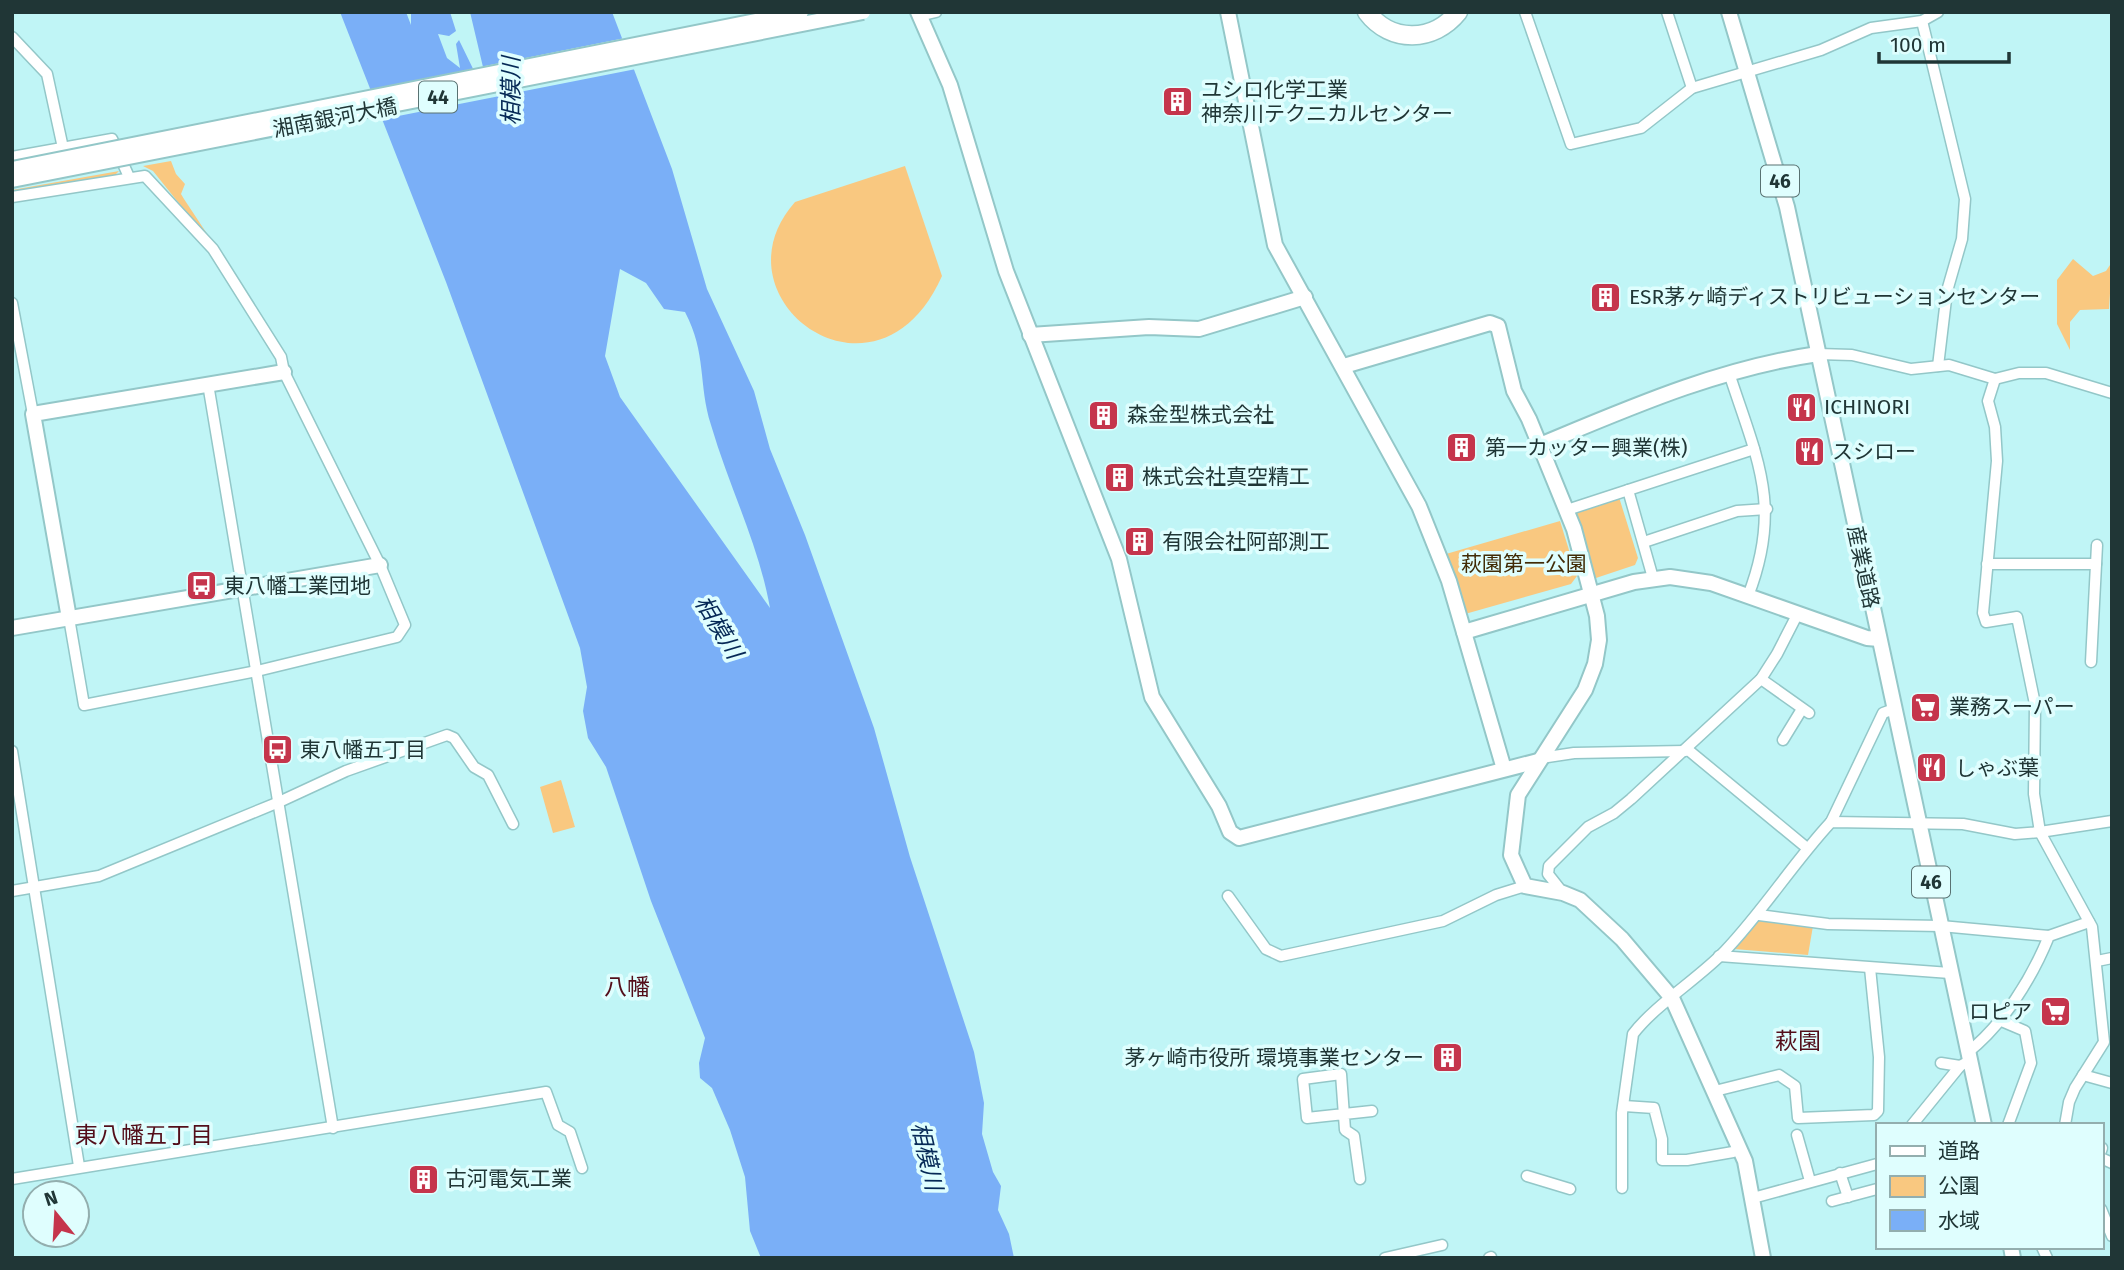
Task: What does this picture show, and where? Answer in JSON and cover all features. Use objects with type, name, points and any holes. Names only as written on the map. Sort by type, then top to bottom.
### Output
[{"type":"highway","points":[[1367,12],[1385,30],[1416,36],[1440,29],[1458,12]]},
{"type":"highway","points":[[1378,12],[1394,24],[1414,27],[1429,24],[1446,12]]},
{"type":"street","name":"湘南銀河大橋","points":[[12,169],[801,12]]},
{"type":"street","name":"湘南銀河大橋","points":[[12,180],[863,12]]},
{"type":"street","points":[[936,12],[919,14],[950,85],[982,198],[1030,335],[1119,559],[1152,697],[1235,837],[1539,759],[1574,753],[1686,750],[1807,848]]},
{"type":"street","points":[[1228,12],[1275,245],[1345,366],[1419,506],[1436,545],[1504,769]]},
{"type":"street","points":[[1525,12],[1571,144],[1641,128],[1692,88],[1821,50],[1871,28],[1929,16],[1965,199],[1962,239],[1947,291],[1938,366]]},
{"type":"street","points":[[1667,12],[1692,88]]},
{"type":"street","name":"産業道路","points":[[1729,12],[1744,71],[1784,197],[1941,926],[1966,1060],[1982,1123]]},
{"type":"street","points":[[12,37],[47,74],[64,148]]},
{"type":"street","points":[[12,157],[112,139],[129,177]]},
{"type":"street","points":[[12,197],[145,176],[212,249],[281,357],[284,372],[380,565],[405,625],[397,637],[257,671],[83,705],[12,303]]},
{"type":"street","points":[[1030,335],[1149,327],[1199,329],[1305,297]]},
{"type":"street","points":[[1345,366],[1496,323],[1514,391],[1567,510],[1591,594],[1599,640],[1595,664],[1584,690],[1518,795],[1510,848],[1512,862],[1525,886]]},
{"type":"street","points":[[1540,445],[1647,400],[1729,373],[1818,354],[1852,355],[1903,368],[1959,367],[1995,379],[2019,373],[2046,373],[2112,393]]},
{"type":"street","points":[[33,414],[284,372]]},
{"type":"street","points":[[1729,373],[1763,475],[1767,509],[1763,549],[1748,596]]},
{"type":"street","points":[[1995,379],[1988,401],[1995,427],[1997,461],[1984,618],[1992,623],[2017,617],[2036,718],[2034,794],[2040,832],[2090,922],[2097,961],[2099,1016],[2104,1042],[2068,1102],[2066,1123]]},
{"type":"street","points":[[208,384],[333,1128]]},
{"type":"street","points":[[1567,510],[1754,449]]},
{"type":"street","points":[[1628,490],[1653,578]]},
{"type":"street","points":[[1644,542],[1737,512],[1767,509]]},
{"type":"street","points":[[2091,662],[2097,545]]},
{"type":"street","points":[[1987,564],[2096,564]]},
{"type":"street","points":[[12,628],[380,565]]},
{"type":"street","points":[[1464,632],[1653,578],[1690,579],[1878,639]]},
{"type":"street","points":[[1563,893],[1548,874],[1549,866],[1588,827],[1614,813],[1686,750],[1761,679],[1797,615]]},
{"type":"street","points":[[1761,679],[1806,711],[1783,740]]},
{"type":"street","points":[[1622,1188],[1624,1106],[1633,1034],[1719,956],[1759,915],[1807,848],[1831,822],[1883,713],[1894,709]]},
{"type":"street","points":[[12,891],[99,876],[279,802],[346,771],[447,736],[454,738],[474,767],[488,775],[513,824]]},
{"type":"street","points":[[12,751],[79,1166]]},
{"type":"street","points":[[1831,822],[1982,825],[2015,834],[2112,821]]},
{"type":"street","points":[[1228,896],[1266,949],[1281,956],[1443,920],[1496,895],[1525,886],[1563,893],[1580,900],[1600,918],[1672,998],[1745,1161],[1763,1258]]},
{"type":"street","points":[[1759,915],[1828,924],[1941,926],[2049,936],[2090,922]]},
{"type":"street","points":[[1914,1123],[1999,1020],[2036,967],[2049,936]]},
{"type":"street","points":[[1719,956],[1950,973]]},
{"type":"street","points":[[2097,961],[2112,958]]},
{"type":"street","points":[[1715,1091],[1779,1075],[1795,1086],[1798,1118],[1874,1115],[1878,1111],[1880,1057],[1870,968]]},
{"type":"street","points":[[1999,1020],[2025,1031],[2031,1063],[2009,1123]]},
{"type":"street","points":[[1941,1063],[1966,1060]]},
{"type":"street","points":[[1360,1179],[1354,1136],[1345,1130],[1344,1114],[1341,1074],[1303,1079],[1307,1118],[1344,1114],[1372,1111]]},
{"type":"street","points":[[2082,1075],[2112,1083]]},
{"type":"street","points":[[12,1179],[546,1092],[558,1125],[570,1132],[582,1168]]},
{"type":"street","points":[[1624,1106],[1654,1108],[1662,1139],[1662,1160],[1687,1160],[1733,1152]]},
{"type":"street","points":[[1797,1135],[1810,1181]]},
{"type":"street","points":[[1753,1198],[1876,1164]]},
{"type":"street","points":[[1840,1173],[1848,1197]]},
{"type":"street","points":[[1527,1176],[1570,1189]]},
{"type":"street","points":[[1832,1201],[1876,1189]]},
{"type":"street","points":[[2103,1214],[2112,1236]]},
{"type":"street","points":[[1385,1258],[1427,1253],[1442,1245]]},
{"type":"green space","points":[[171,161],[176,174],[185,184],[181,194],[276,338],[206,237],[153,171],[143,166]]},
{"type":"green space","points":[[905,166],[942,276],[913,319],[880,340],[844,342],[812,330],[787,307],[773,275],[774,239],[795,202]]},
{"type":"green space","points":[[119,171],[114,176],[12,193],[12,190]]},
{"type":"green space","points":[[2073,259],[2093,276],[2106,271],[2112,262],[2109,309],[2080,310],[2070,322],[2070,350],[2057,324],[2057,280]]},
{"type":"green space","points":[[1618,494],[1638,558],[1635,565],[1596,578],[1590,576],[1571,511]]},
{"type":"green space","name":"萩園第一公園","points":[[1560,521],[1577,576],[1571,584],[1465,614],[1446,554]]},
{"type":"green space","points":[[561,780],[575,827],[553,833],[540,787]]},
{"type":"green space","points":[[1764,919],[1813,926],[1808,955],[1734,949],[1733,946],[1757,921]]},
{"type":"water","name":"相模川","points":[[340,12],[406,12],[411,25],[411,12],[450,12],[456,31],[449,36],[438,34],[447,58],[460,68],[456,44],[459,40],[479,81],[487,84],[470,12],[612,12],[672,169],[707,289],[754,391],[770,449],[805,535],[874,728],[910,857],[974,1052],[984,1103],[982,1134],[993,1172],[1001,1186],[998,1210],[1009,1234],[1014,1258],[761,1258],[750,1231],[745,1177],[730,1130],[712,1088],[700,1078],[699,1063],[705,1038],[651,901],[606,767],[588,738],[583,711],[587,687],[580,648],[446,282]],"holes":[[[620,269],[646,283],[664,309],[685,312],[692,327],[711,425],[759,562],[770,608],[620,397],[605,356]]]},
{"type":"pier","points":[[625,38],[636,69],[378,120],[367,90],[477,68],[482,78],[480,67]]},
{"type":"place","name":"ユシロ化学工業 神奈川テクニカルセンター","points":[[1178,102]]},
{"type":"place","name":"ESR茅ヶ崎ディストリビューションセンター","points":[[1606,297]]},
{"type":"place","name":"ICHINORI","points":[[1801,407]]},
{"type":"place","name":"森金型株式会社","points":[[1104,415]]},
{"type":"place","name":"第一カッター興業(株)","points":[[1462,448]]},
{"type":"place","name":"スシロー","points":[[1809,452]]},
{"type":"place","name":"株式会社真空精工","points":[[1119,477]]},
{"type":"place","name":"有限会社阿部測工","points":[[1139,542]]},
{"type":"place","name":"東八幡工業団地","points":[[201,586]]},
{"type":"place","name":"業務スーパー","points":[[1926,707]]},
{"type":"place","name":"東八幡五丁目","points":[[277,750]]},
{"type":"place","name":"しゃぶ葉","points":[[1932,768]]},
{"type":"place","name":"ロピア","points":[[2055,1012]]},
{"type":"place","name":"茅ヶ崎市役所 環境事業センター","points":[[1447,1058]]},
{"type":"place","name":"古河電気工業","points":[[423,1179]]},
{"type":"district","name":"八幡","points":[[627,987]]},
{"type":"district","name":"萩園","points":[[1798,1041]]},
{"type":"district","name":"東八幡五丁目","points":[[144,1135]]}]
